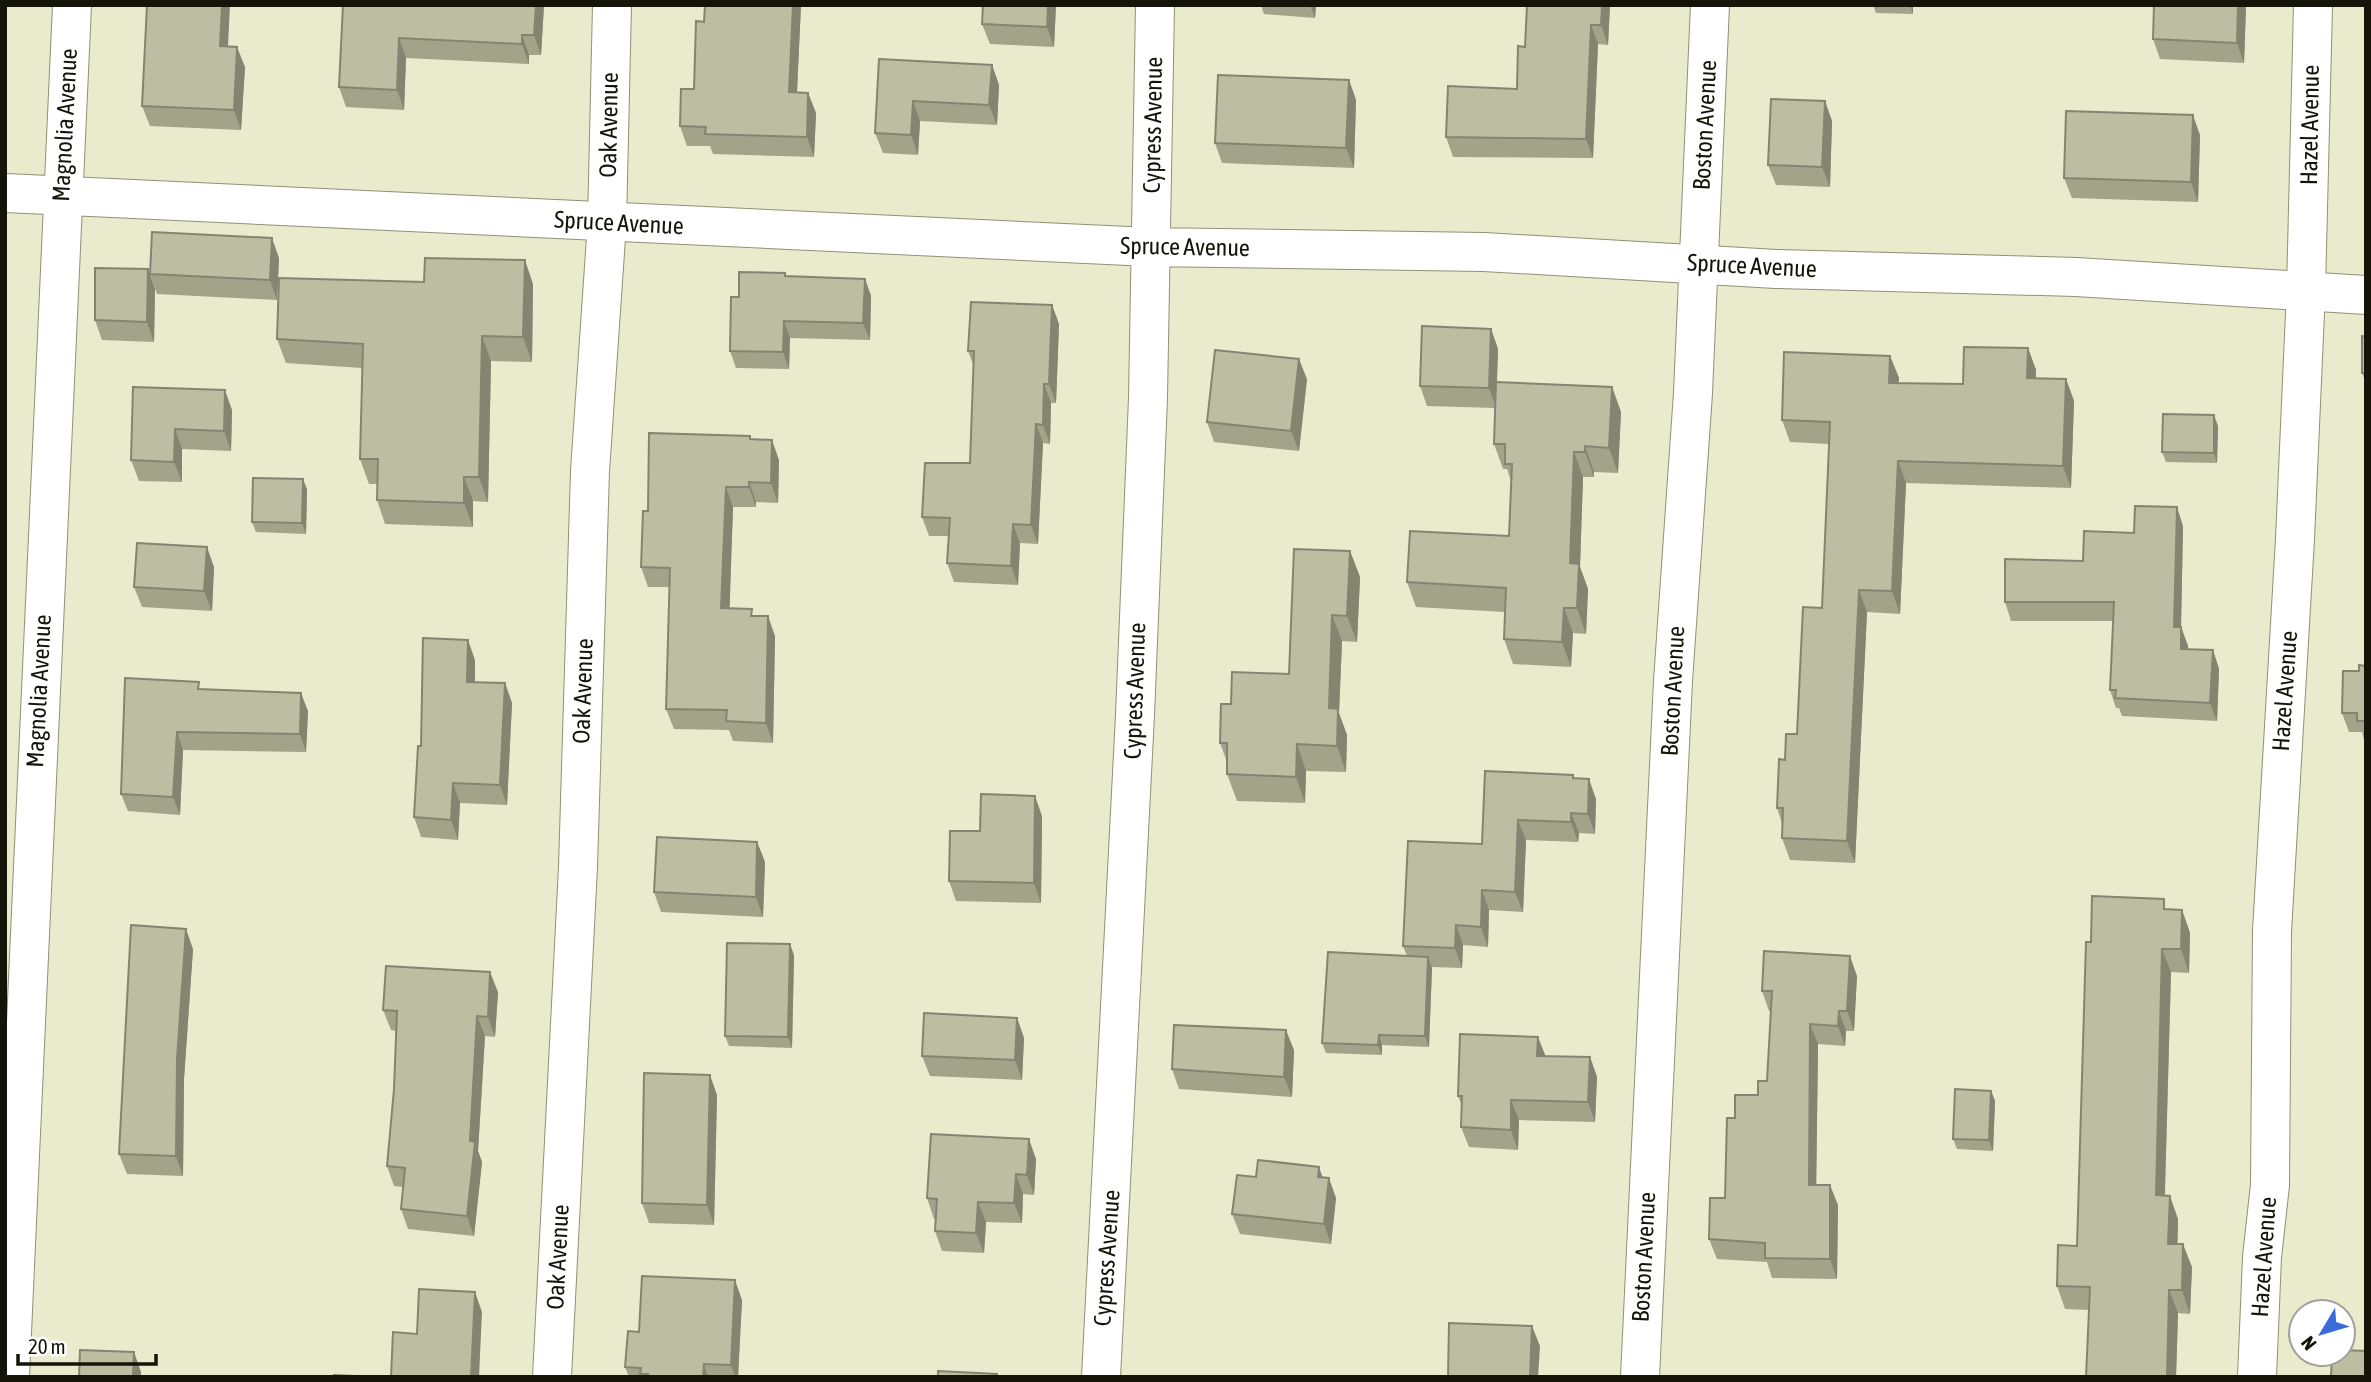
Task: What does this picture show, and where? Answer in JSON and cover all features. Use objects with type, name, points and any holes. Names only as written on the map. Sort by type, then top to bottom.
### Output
[{"type":"street","name":"Magnolia Avenue","points":[[10,1377],[61,194],[72,5]]},
{"type":"street","name":"Oak Avenue","points":[[552,1377],[578,867],[590,471],[607,223],[612,5]]},
{"type":"street","name":"Cypress Avenue","points":[[1101,1377],[1135,715],[1156,5]]},
{"type":"street","name":"Boston Avenue","points":[[1640,1377],[1673,681],[1699,264],[1710,5]]},
{"type":"street","name":"Hazel Avenue","points":[[2257,1377],[2270,1185],[2273,904],[2295,540],[2306,290],[2313,5]]},
{"type":"street","name":"Spruce Avenue","points":[[5,193],[1150,247],[1484,252],[1699,264],[2076,277],[2366,295]]},
{"type":"building","points":[[147,5],[222,5],[220,46],[237,47],[234,110],[142,106]]},
{"type":"building","points":[[343,5],[536,5],[534,35],[522,35],[522,44],[399,38],[397,90],[339,87]]},
{"type":"building","points":[[705,5],[793,5],[789,92],[808,93],[807,137],[705,134],[706,127],[680,126],[681,89],[694,89],[696,21],[704,22]]},
{"type":"building","points":[[983,5],[1048,5],[1047,27],[982,24]]},
{"type":"building","points":[[1527,5],[1602,5],[1601,25],[1591,25],[1586,139],[1446,137],[1448,86],[1517,89],[1518,46],[1525,47]]},
{"type":"building","points":[[2154,5],[2238,5],[2237,43],[2153,39]]},
{"type":"building","points":[[879,59],[992,65],[989,105],[913,101],[911,135],[875,133]]},
{"type":"building","points":[[1218,75],[1349,80],[1346,148],[1215,143]]},
{"type":"building","points":[[1771,99],[1825,101],[1822,167],[1768,165]]},
{"type":"building","points":[[2066,111],[2193,115],[2191,182],[2064,178]]},
{"type":"building","points":[[152,232],[272,238],[270,280],[150,274]]},
{"type":"building","points":[[425,258],[525,260],[523,337],[482,336],[479,477],[464,477],[464,503],[377,500],[378,459],[360,459],[363,344],[277,339],[279,278],[424,282]]},
{"type":"building","points":[[95,268],[148,269],[147,322],[95,320]]},
{"type":"building","points":[[739,272],[865,279],[863,323],[784,321],[783,352],[730,351],[731,297],[739,297]]},
{"type":"building","points":[[971,302],[1052,305],[1049,384],[1044,384],[1043,425],[1036,424],[1031,525],[1013,524],[1011,566],[947,563],[950,518],[922,517],[925,463],[970,463],[974,351],[968,351]]},
{"type":"building","points":[[1422,326],[1491,329],[1489,388],[1420,386]]},
{"type":"building","points":[[2362,336],[2366,337],[2366,373],[2362,373]]},
{"type":"building","points":[[1964,347],[2028,348],[2027,378],[2066,379],[2063,466],[1898,461],[1892,591],[1859,590],[1847,841],[1782,838],[1783,808],[1777,808],[1779,759],[1785,760],[1786,734],[1797,734],[1803,607],[1822,608],[1830,422],[1782,420],[1784,352],[1890,356],[1889,383],[1963,384]]},
{"type":"building","points":[[1215,350],[1299,359],[1291,431],[1207,422]]},
{"type":"building","points":[[1496,382],[1612,387],[1609,448],[1585,446],[1585,452],[1574,452],[1570,563],[1579,564],[1577,608],[1564,608],[1562,642],[1504,639],[1506,588],[1407,582],[1410,531],[1509,536],[1512,464],[1505,464],[1505,444],[1494,444]]},
{"type":"building","points":[[133,387],[225,390],[224,431],[175,429],[174,462],[131,460]]},
{"type":"building","points":[[2163,414],[2214,415],[2214,453],[2162,452]]},
{"type":"building","points":[[649,433],[750,436],[750,439],[772,440],[771,483],[749,482],[749,487],[726,487],[721,608],[752,609],[751,616],[768,616],[766,723],[726,721],[727,710],[666,709],[670,568],[641,567],[643,511],[648,511]]},
{"type":"building","points":[[253,478],[303,479],[302,523],[252,522]]},
{"type":"building","points":[[2135,506],[2177,507],[2174,627],[2181,627],[2181,649],[2213,650],[2210,703],[2115,698],[2116,690],[2110,690],[2114,602],[2005,602],[2005,559],[2083,561],[2084,531],[2134,533]]},
{"type":"building","points":[[137,543],[207,547],[204,591],[134,587]]},
{"type":"building","points":[[1294,549],[1350,551],[1347,616],[1332,615],[1329,708],[1338,709],[1337,746],[1297,744],[1296,777],[1227,774],[1227,743],[1220,743],[1221,704],[1231,704],[1232,672],[1289,674]]},
{"type":"building","points":[[423,638],[468,640],[467,682],[505,683],[500,785],[453,783],[451,820],[414,817],[418,746],[421,746]]},
{"type":"building","points":[[2359,665],[2366,666],[2366,721],[2357,721],[2357,713],[2342,713],[2343,671],[2359,671]]},
{"type":"building","points":[[125,678],[199,682],[198,689],[301,693],[300,734],[177,732],[173,797],[121,794]]},
{"type":"building","points":[[1485,771],[1573,775],[1573,778],[1589,779],[1588,814],[1571,813],[1571,822],[1518,820],[1515,892],[1482,890],[1481,927],[1456,925],[1455,948],[1403,946],[1408,841],[1482,844]]},
{"type":"building","points":[[981,794],[1035,796],[1034,883],[949,881],[950,831],[980,831]]},
{"type":"building","points":[[657,837],[757,842],[756,897],[654,892]]},
{"type":"building","points":[[2092,896],[2164,899],[2164,909],[2182,910],[2181,949],[2162,949],[2156,1195],[2170,1196],[2168,1244],[2183,1244],[2182,1290],[2169,1290],[2167,1377],[2086,1377],[2090,1287],[2057,1286],[2058,1245],[2077,1246],[2086,942],[2091,942]]},
{"type":"building","points":[[131,925],[186,929],[177,1059],[176,1156],[119,1154]]},
{"type":"building","points":[[727,943],[790,944],[788,1037],[725,1036]]},
{"type":"building","points":[[1764,951],[1850,956],[1847,1011],[1839,1011],[1838,1026],[1810,1024],[1809,1185],[1830,1185],[1830,1259],[1765,1258],[1765,1243],[1709,1239],[1710,1198],[1725,1198],[1727,1118],[1735,1118],[1735,1095],[1758,1095],[1758,1081],[1767,1081],[1772,991],[1762,991]]},
{"type":"building","points":[[1328,952],[1428,957],[1425,1036],[1379,1035],[1378,1045],[1322,1043]]},
{"type":"building","points":[[386,966],[490,972],[488,1017],[477,1016],[470,1141],[475,1142],[467,1216],[401,1209],[405,1168],[387,1166],[397,1011],[383,1010]]},
{"type":"building","points":[[924,1013],[1017,1018],[1015,1060],[922,1056]]},
{"type":"building","points":[[1174,1025],[1286,1030],[1284,1077],[1172,1069]]},
{"type":"building","points":[[1460,1034],[1538,1037],[1537,1056],[1590,1057],[1588,1102],[1511,1100],[1511,1130],[1461,1127],[1462,1096],[1458,1096]]},
{"type":"building","points":[[644,1073],[710,1075],[707,1205],[642,1203]]},
{"type":"building","points":[[1955,1089],[1991,1091],[1989,1140],[1953,1139]]},
{"type":"building","points":[[931,1134],[1029,1139],[1027,1175],[1016,1174],[1014,1203],[978,1202],[976,1233],[935,1231],[937,1199],[927,1198]]},
{"type":"building","points":[[1258,1160],[1319,1167],[1318,1177],[1329,1178],[1324,1224],[1232,1214],[1237,1175],[1256,1177]]},
{"type":"building","points":[[642,1276],[735,1280],[731,1365],[704,1364],[703,1377],[648,1377],[648,1374],[640,1374],[641,1368],[625,1367],[628,1331],[639,1332]]},
{"type":"building","points":[[419,1289],[475,1292],[471,1377],[391,1377],[393,1332],[417,1334]]},
{"type":"building","points":[[1449,1323],[1532,1326],[1530,1377],[1448,1377]]},
{"type":"building","points":[[80,1350],[134,1352],[133,1377],[79,1377]]},
{"type":"building","points":[[2357,1351],[2366,1351],[2366,1377],[2331,1377],[2331,1368],[2357,1368]]},
{"type":"building","points":[[938,1371],[997,1374],[997,1377],[938,1377]]},
{"type":"building","points":[[334,1375],[377,1377],[334,1377]]},
{"type":"building","points":[[1152,1376],[1248,1377],[1152,1377]]}]
